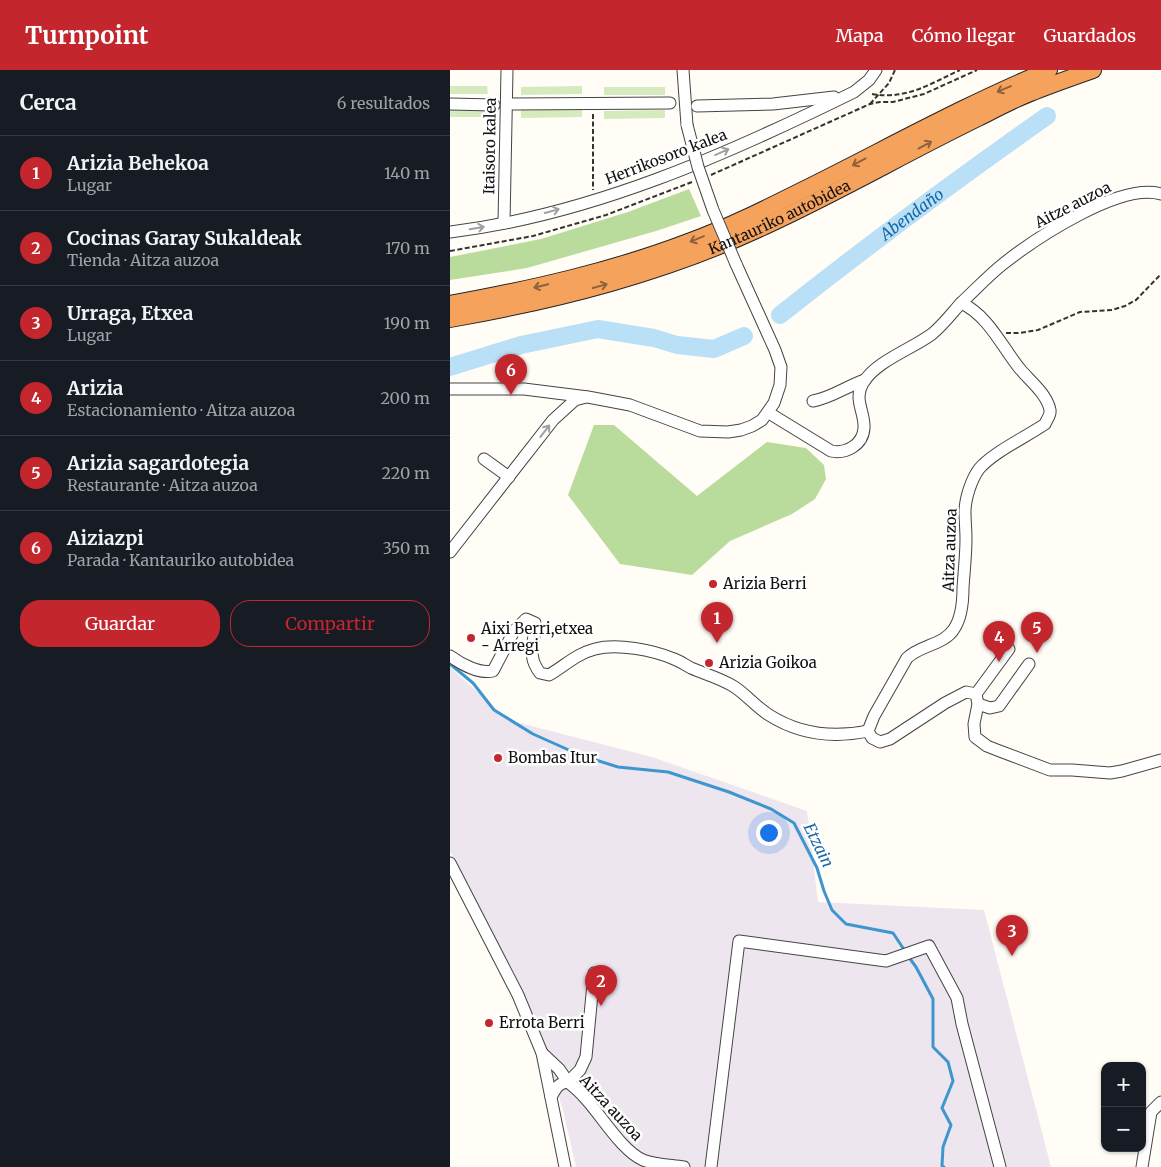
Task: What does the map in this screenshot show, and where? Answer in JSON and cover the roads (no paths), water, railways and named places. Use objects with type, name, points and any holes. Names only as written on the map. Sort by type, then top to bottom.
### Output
[{"type":"highway","name":"Kantauriko autobidea","points":[[450,304],[566,281],[691,241],[759,212],[1000,90],[1049,70]]},
{"type":"highway","name":"Kantauriko autobidea","points":[[450,319],[570,295],[686,258],[765,226],[1032,92],[1093,70]]},
{"type":"street","name":"Itaisoro kalea","points":[[504,223],[507,70]]},
{"type":"street","points":[[450,389],[524,389],[588,397],[630,405],[700,431],[728,432],[741,430],[757,423],[769,413],[778,394],[782,376],[781,368],[775,350],[713,210],[698,168],[687,125],[684,70]]},
{"type":"street","name":"Herrikosoro kalea","points":[[450,232],[504,223],[593,200],[684,168],[854,92],[869,80],[876,70]]},
{"type":"street","points":[[697,106],[773,104],[834,97]]},
{"type":"street","points":[[512,104],[593,105],[670,103]]},
{"type":"street","points":[[450,104],[494,105]]},
{"type":"street","name":"Aitze auzoa","points":[[961,302],[1002,264],[1046,233],[1102,204],[1127,195],[1155,192],[1161,194]]},
{"type":"street","points":[[769,413],[831,451],[849,450],[858,442],[863,433],[864,422],[858,401],[860,390],[865,380],[878,367],[932,333],[961,302]]},
{"type":"street","name":"Aitza auzoa","points":[[868,731],[874,716],[907,658],[914,652],[948,636],[959,618],[963,601],[966,537],[965,511],[974,477],[980,468],[996,456],[1045,424],[1049,416],[1050,411],[1046,399],[1019,367],[994,332],[971,307],[961,302]]},
{"type":"street","points":[[813,401],[820,400],[850,385],[865,380]]},
{"type":"street","points":[[450,552],[553,420],[575,400],[588,397]]},
{"type":"street","points":[[484,459],[512,473]]},
{"type":"street","points":[[450,656],[480,671],[486,673],[493,671],[514,631],[526,619],[535,624],[531,652],[534,665],[540,673],[549,675],[576,656],[596,648],[612,646],[636,648],[674,658],[688,667],[724,681],[735,687],[768,714],[787,725],[828,734],[868,731],[872,738],[880,742],[890,739],[945,703],[966,692],[990,708],[999,706],[1029,664]]},
{"type":"street","points":[[1009,649],[977,699],[974,724],[975,737],[987,746],[1050,770],[1110,773],[1161,760]]},
{"type":"street","points":[[450,863],[518,995],[542,1052],[565,1167]]},
{"type":"street","points":[[710,1167],[739,941],[886,961],[929,946],[957,998],[962,1024],[1000,1167]]},
{"type":"street","points":[[542,1052],[559,1069],[568,1082],[580,1070],[586,1057],[594,973]]},
{"type":"street","name":"Aitza auzoa","points":[[551,1097],[558,1085],[568,1082],[585,1097],[632,1154],[642,1160],[653,1163],[684,1167]]},
{"type":"street","points":[[1142,1167],[1151,1112],[1161,1102]]},
{"type":"waterway","name":"Abendaño","points":[[780,315],[979,164],[1047,116]]},
{"type":"waterway","name":"Abendaño","points":[[450,367],[521,345],[598,329],[654,338],[677,345],[714,349],[744,336]]},
{"type":"waterway","name":"Etzain","points":[[450,664],[473,683],[494,710],[533,734],[580,755],[618,767],[668,772],[729,792],[771,809],[794,823],[817,868],[832,910],[846,924],[893,933],[905,951]]},
{"type":"waterway","name":"Etzain","points":[[908,956],[933,999],[933,1047],[948,1062],[953,1081],[942,1108],[951,1125],[943,1147],[942,1166],[944,1167]]},
{"type":"place","name":"Aiziazpi","points":[[511,395]]},
{"type":"place","name":"Arizia Berri","points":[[713,584]]},
{"type":"place","name":"Aixi Berri,etxea - Arregi","points":[[471,638]]},
{"type":"place","name":"Arizia Behekoa","points":[[717,643]]},
{"type":"place","name":"Arizia sagardotegia","points":[[1037,653]]},
{"type":"place","name":"Arizia","points":[[999,662]]},
{"type":"place","name":"Arizia Goikoa","points":[[709,663]]},
{"type":"place","name":"Bombas Itur","points":[[498,758]]},
{"type":"place","name":"Urraga, Etxea","points":[[1012,956]]},
{"type":"place","name":"Cocinas Garay Sukaldeak","points":[[601,1006]]},
{"type":"place","name":"Errota Berri","points":[[489,1023]]}]
